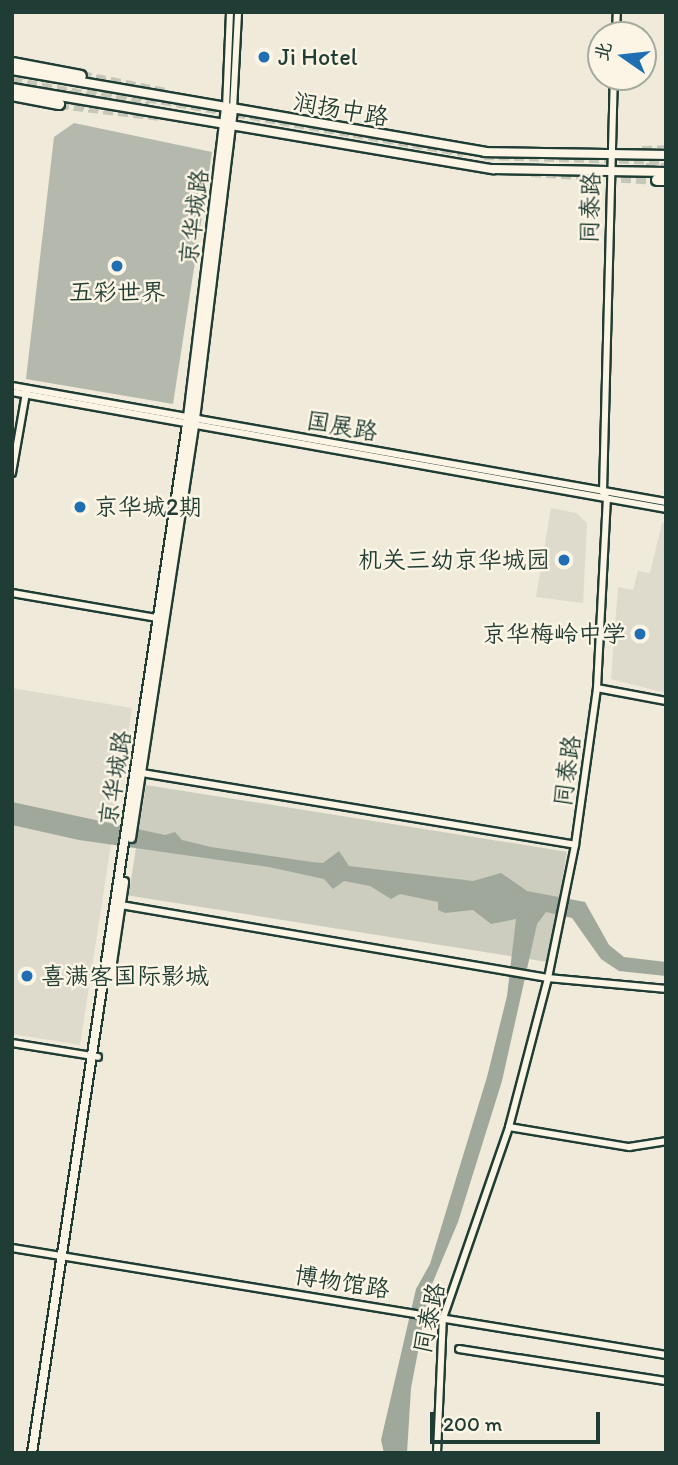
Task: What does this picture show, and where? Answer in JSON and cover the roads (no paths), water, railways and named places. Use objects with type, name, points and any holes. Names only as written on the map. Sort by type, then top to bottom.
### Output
[{"type":"highway","points":[[12,63],[81,75]]},
{"type":"highway","points":[[12,95],[59,104]]},
{"type":"main road","name":"润扬中路","points":[[12,70],[485,152],[666,155]]},
{"type":"main road","name":"润扬中路","points":[[12,88],[493,169],[666,172]]},
{"type":"main road","name":"京华城路","points":[[32,1453],[96,1057],[191,422],[229,109]]},
{"type":"main road","name":"京华城路","points":[[132,817],[142,773],[162,619]]},
{"type":"main road","name":"京华城路","points":[[96,1057],[121,905],[125,861]]},
{"type":"main road","name":"京华城路","points":[[38,1453],[65,1258]]},
{"type":"street","points":[[229,109],[230,12]]},
{"type":"street","points":[[229,109],[238,12]]},
{"type":"street","name":"同泰路","points":[[603,492],[613,91]]},
{"type":"street","name":"国展路","points":[[12,386],[26,391],[666,509]]},
{"type":"street","points":[[12,473],[26,391]]},
{"type":"street","name":"国展路","points":[[12,392],[26,391]]},
{"type":"street","name":"国展路","points":[[191,422],[666,502]]},
{"type":"street","points":[[603,492],[607,499]]},
{"type":"street","name":"同泰路","points":[[437,1453],[443,1318],[509,1127],[548,978],[575,845],[597,688],[607,499]]},
{"type":"street","points":[[12,593],[162,619]]},
{"type":"street","points":[[597,688],[666,701]]},
{"type":"street","points":[[142,773],[575,845]]},
{"type":"street","points":[[121,905],[548,978],[666,989]]},
{"type":"street","points":[[12,1043],[96,1057]]},
{"type":"street","points":[[509,1127],[629,1147],[666,1141]]},
{"type":"street","name":"博物馆路","points":[[12,1248],[666,1355]]},
{"type":"street","points":[[459,1349],[666,1381]]},
{"type":"tunnel","points":[[81,76],[165,93]]},
{"type":"tunnel","points":[[12,82],[149,107]]},
{"type":"tunnel","points":[[88,87],[463,152]]},
{"type":"tunnel","points":[[59,104],[160,116]]},
{"type":"tunnel","points":[[642,151],[666,150]]},
{"type":"tunnel","points":[[484,155],[666,160]]},
{"type":"tunnel","points":[[646,168],[666,168]]},
{"type":"tunnel","points":[[531,172],[657,180]]},
{"type":"place","name":"Ji Hotel","points":[[264,57]]},
{"type":"place","name":"五彩世界","points":[[117,266]]},
{"type":"place","name":"京华城2期","points":[[80,507]]},
{"type":"place","name":"机关三幼京华城园","points":[[564,560]]},
{"type":"place","name":"京华梅岭中学","points":[[640,634]]},
{"type":"place","name":"喜满客国际影城","points":[[27,976]]}]
